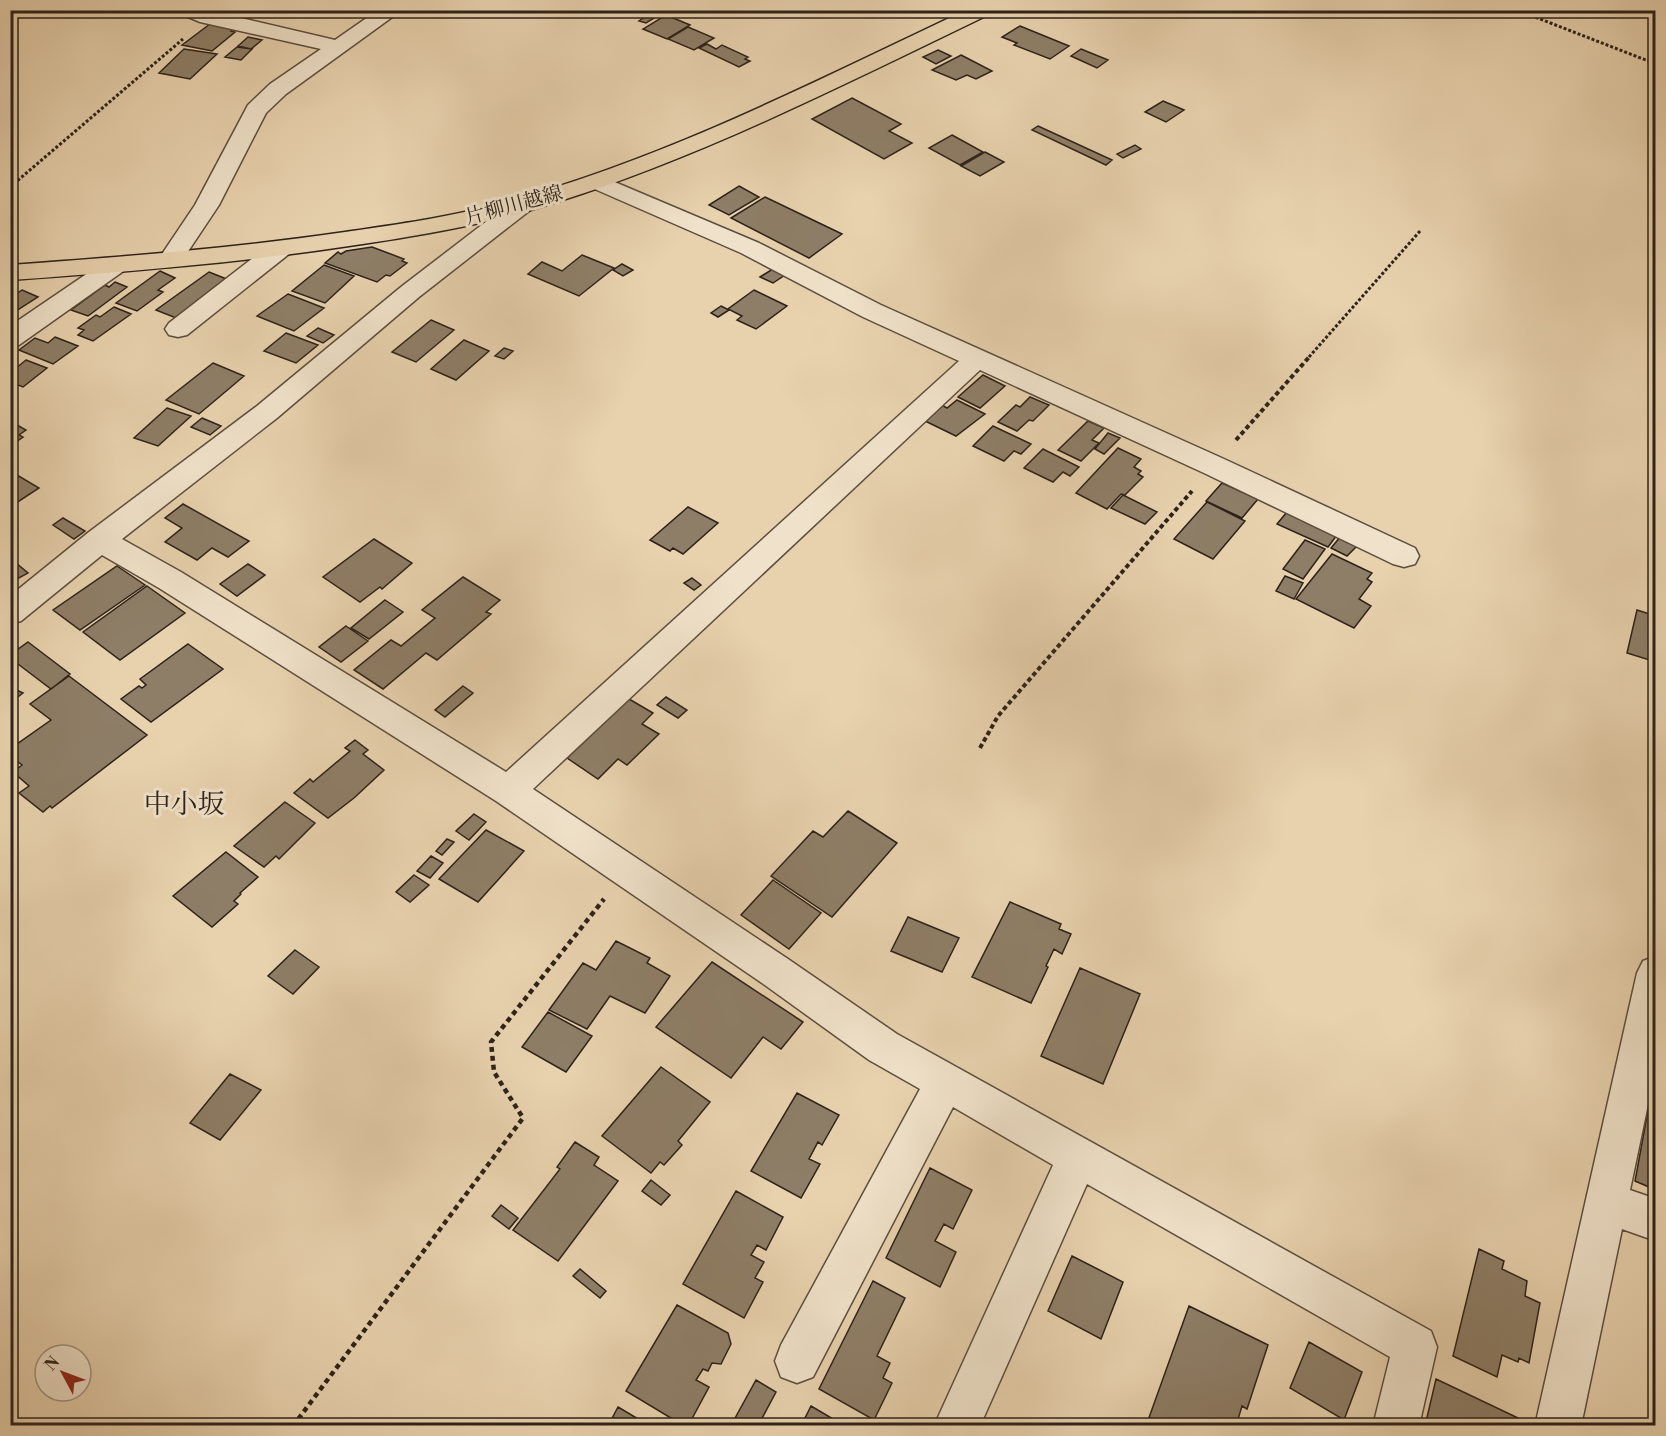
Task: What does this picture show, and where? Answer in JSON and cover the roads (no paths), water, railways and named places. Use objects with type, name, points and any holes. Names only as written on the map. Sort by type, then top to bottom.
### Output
[{"type":"main road","name":"片柳川越線","points":[[10,273],[280,249],[445,224],[521,206],[598,182],[740,125],[983,10]]},
{"type":"street","points":[[170,260],[207,205],[256,110],[278,88],[392,10]]},
{"type":"street","points":[[197,14],[339,46]]},
{"type":"street","points":[[598,182],[750,248],[872,311],[1214,466],[1404,556]]},
{"type":"street","points":[[10,613],[100,540],[267,412],[410,292],[521,206]]},
{"type":"street","points":[[178,329],[280,249]]},
{"type":"street","points":[[10,339],[116,265]]},
{"type":"street","points":[[508,791],[978,358]]},
{"type":"street","points":[[100,540],[171,580],[508,791],[883,1047],[1415,1347],[1396,1425]]},
{"type":"street","points":[[1558,1425],[1656,973]]},
{"type":"street","points":[[797,1361],[945,1082]]},
{"type":"street","points":[[957,1425],[1078,1157]]},
{"type":"street","points":[[1606,1203],[1656,1220]]},
{"type":"district","name":"中小坂","points":[[184,805]]}]
